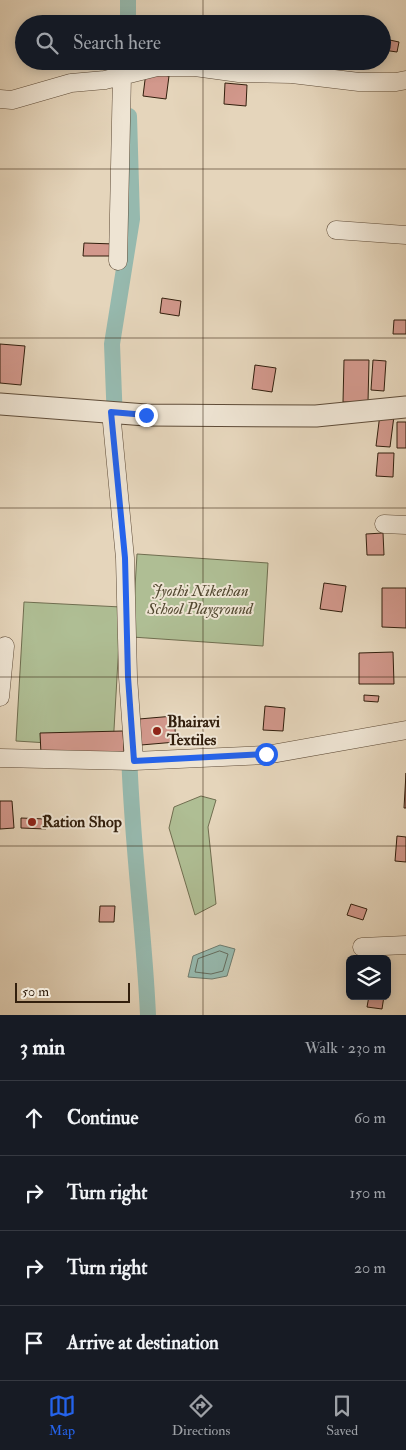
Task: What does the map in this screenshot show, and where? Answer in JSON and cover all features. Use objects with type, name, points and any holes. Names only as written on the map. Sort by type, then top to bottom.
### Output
[{"type":"street","points":[[0,100],[12,100],[71,83],[105,80],[144,70]]},
{"type":"street","points":[[214,70],[239,74],[292,74],[359,82],[396,82],[406,80]]},
{"type":"street","points":[[118,261],[130,73]]},
{"type":"street","points":[[336,230],[406,235]]},
{"type":"street","points":[[0,404],[146,415],[316,416],[406,407]]},
{"type":"street","points":[[115,413],[125,558],[129,761]]},
{"type":"street","points":[[384,524],[406,525]]},
{"type":"street","points":[[0,697],[5,646]]},
{"type":"street","points":[[0,758],[129,761],[266,754],[406,730]]},
{"type":"street","points":[[362,947],[406,945]]},
{"type":"green space","name":"Jyothi Nikethan School Playground","points":[[137,554],[268,563],[263,646],[132,637]]},
{"type":"green space","name":"Jyothi Nikethan School Playground","points":[[24,602],[121,607],[113,747],[16,741]]},
{"type":"green space","points":[[201,796],[216,800],[208,827],[216,904],[195,915],[169,828],[174,807]]},
{"type":"water","points":[[220,945],[235,949],[227,976],[212,979],[188,977],[193,956]]},
{"type":"building","points":[[391,40],[399,42],[397,52],[391,51]]},
{"type":"building","points":[[146,72],[169,76],[166,99],[143,96]]},
{"type":"building","points":[[225,83],[247,85],[246,106],[224,104]]},
{"type":"building","points":[[84,243],[115,244],[115,256],[83,256]]},
{"type":"building","points":[[162,298],[181,301],[179,316],[160,313]]},
{"type":"building","points":[[394,320],[406,320],[406,334],[393,334]]},
{"type":"building","points":[[0,344],[25,346],[21,385],[0,383]]},
{"type":"building","points":[[344,360],[369,360],[368,402],[343,402]]},
{"type":"building","points":[[373,360],[386,361],[384,391],[371,390]]},
{"type":"building","points":[[255,365],[276,368],[272,392],[252,389]]},
{"type":"building","points":[[380,414],[394,416],[390,447],[376,446]]},
{"type":"building","points":[[397,422],[406,422],[406,448],[397,448]]},
{"type":"building","points":[[378,453],[394,453],[393,477],[376,476]]},
{"type":"building","points":[[383,533],[384,555],[367,555],[366,534]]},
{"type":"building","points":[[324,583],[346,586],[342,612],[320,609]]},
{"type":"building","points":[[382,588],[406,588],[406,628],[382,627]]},
{"type":"building","points":[[393,652],[394,684],[359,684],[359,653]]},
{"type":"building","points":[[364,695],[379,696],[378,702],[364,701]]},
{"type":"building","points":[[265,706],[285,708],[283,731],[263,730]]},
{"type":"building","name":"Bhairavi Textiles","points":[[174,716],[176,742],[141,745],[139,719]]},
{"type":"building","points":[[123,731],[124,752],[41,754],[40,733]]},
{"type":"building","points":[[406,773],[406,808],[404,808]]},
{"type":"building","points":[[0,801],[12,801],[14,828],[0,829]]},
{"type":"building","points":[[21,818],[46,819],[46,829],[21,828]]},
{"type":"building","points":[[397,836],[406,837],[406,862],[395,861]]},
{"type":"building","points":[[351,904],[367,909],[363,920],[347,915]]},
{"type":"building","points":[[100,906],[115,906],[114,922],[99,922]]},
{"type":"building","points":[[368,1000],[383,1000],[382,1009],[367,1007]]},
{"type":"waterway","points":[[128,0],[128,15]]},
{"type":"waterway","points":[[115,422],[112,344],[132,219],[129,116]]},
{"type":"waterway","points":[[129,749],[132,816],[148,1015]]},
{"type":"place","name":"Bhairavi Textiles","points":[[157,731]]},
{"type":"place","name":"Ration Shop","points":[[32,822]]},
{"type":"route","points":[[146,415],[111,412],[125,558],[128,677],[134,761],[266,754]]}]
